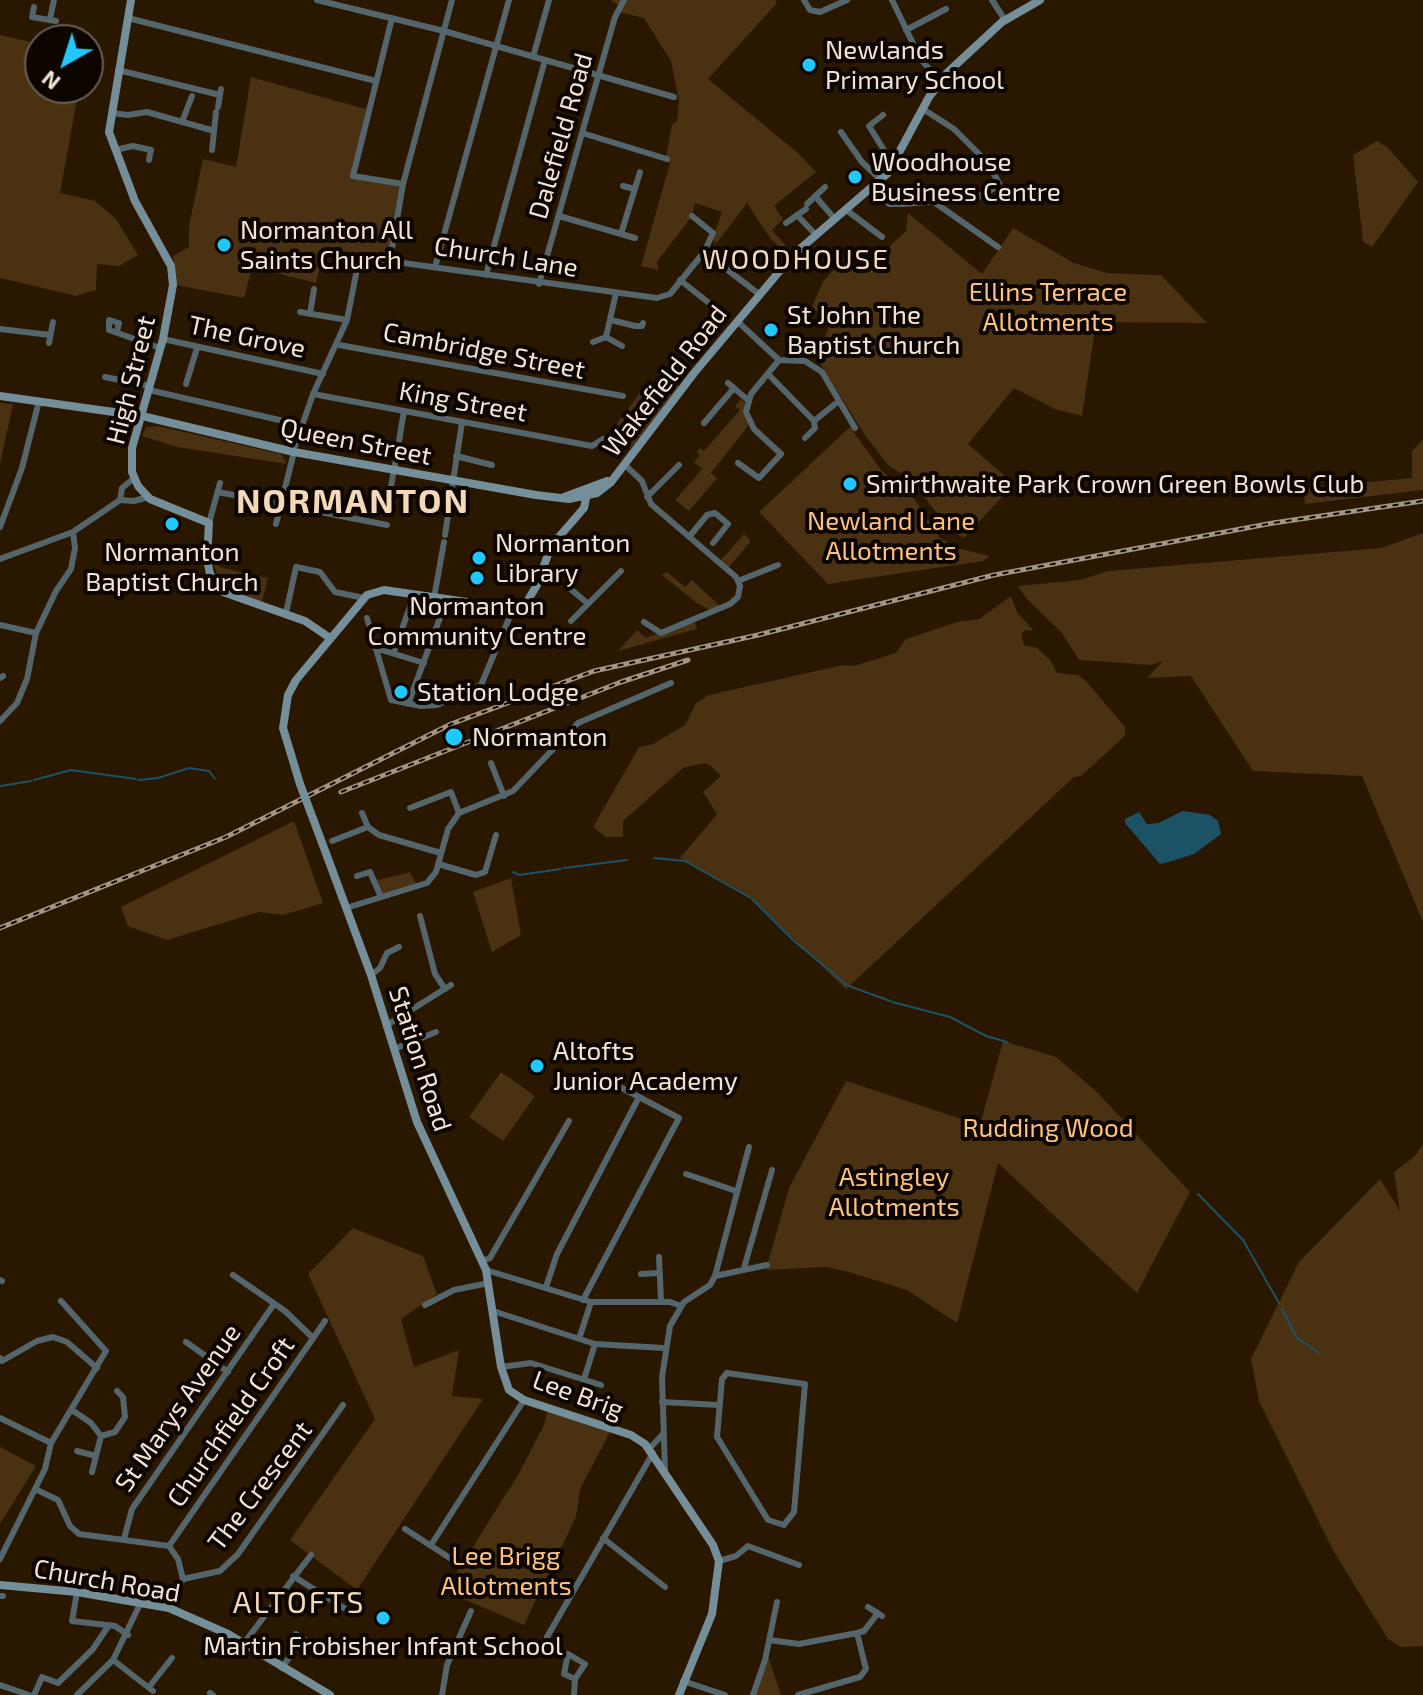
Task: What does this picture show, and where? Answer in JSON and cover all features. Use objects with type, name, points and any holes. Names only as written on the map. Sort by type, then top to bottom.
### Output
[{"type":"street","points":[[34,7],[32,17],[53,20],[54,0]]},
{"type":"street","name":"High Street","points":[[131,0],[109,132],[135,201],[171,266],[173,285],[162,344],[131,457],[134,478],[148,497]]},
{"type":"street","points":[[317,0],[444,31],[674,97]]},
{"type":"street","points":[[390,260],[403,184],[452,0]]},
{"type":"street","points":[[435,267],[509,0]]},
{"type":"street","points":[[533,57],[549,0]]},
{"type":"street","name":"Dalefield Road","points":[[539,284],[598,76],[624,0]]},
{"type":"street","points":[[804,0],[810,10],[820,12],[847,0]]},
{"type":"street","points":[[892,0],[920,58],[940,82]]},
{"type":"street","points":[[992,0],[1005,20]]},
{"type":"street","name":"Wakefield Road","points":[[614,478],[759,294],[814,233],[871,189],[897,161],[940,82],[1005,20],[1040,0]]},
{"type":"street","points":[[906,30],[946,9]]},
{"type":"street","points":[[128,18],[376,81]]},
{"type":"street","points":[[392,18],[353,176],[403,184]]},
{"type":"street","points":[[486,275],[545,60]]},
{"type":"street","points":[[118,70],[221,92],[211,130],[212,150]]},
{"type":"street","points":[[182,122],[192,96]]},
{"type":"street","points":[[871,189],[889,204],[976,198],[1000,185],[987,162],[954,129],[923,109]]},
{"type":"street","points":[[112,113],[128,115],[143,111],[211,130]]},
{"type":"street","points":[[883,115],[869,126],[887,155],[897,161]]},
{"type":"street","points":[[841,132],[862,162],[881,180]]},
{"type":"street","points":[[582,133],[667,159]]},
{"type":"street","points":[[114,150],[133,146],[151,150],[149,160]]},
{"type":"street","points":[[621,234],[640,172]]},
{"type":"street","points":[[623,186],[635,189]]},
{"type":"street","points":[[786,223],[825,187]]},
{"type":"street","points":[[815,196],[834,218]]},
{"type":"street","points":[[934,202],[998,247]]},
{"type":"street","points":[[845,209],[882,237]]},
{"type":"street","points":[[797,215],[814,233]]},
{"type":"street","points":[[559,216],[635,238]]},
{"type":"street","points":[[692,216],[713,233],[704,252],[759,294]]},
{"type":"street","name":"Church Lane","points":[[276,524],[301,425],[313,394],[339,345],[360,262],[369,258],[390,260],[539,284],[662,298],[704,252]]},
{"type":"street","points":[[680,280],[714,307]]},
{"type":"street","points":[[310,314],[314,289]]},
{"type":"street","points":[[606,337],[616,293]]},
{"type":"street","points":[[300,312],[347,320]]},
{"type":"street","points":[[611,320],[635,326],[642,326],[643,323]]},
{"type":"street","points":[[737,321],[779,360],[805,361],[822,372],[855,428]]},
{"type":"street","points":[[0,329],[50,339],[53,322]]},
{"type":"street","name":"The Grove","points":[[117,332],[162,344],[197,348],[323,374]]},
{"type":"street","points":[[593,342],[606,337]]},
{"type":"street","points":[[606,337],[622,346]]},
{"type":"street","name":"Cambridge Street","points":[[339,345],[623,396]]},
{"type":"street","points":[[186,384],[197,348]]},
{"type":"street","points":[[738,463],[759,478],[781,454],[749,422],[748,400],[779,360]]},
{"type":"street","points":[[769,375],[814,421],[815,428],[807,438]]},
{"type":"street","points":[[105,377],[301,425]]},
{"type":"street","points":[[704,423],[731,385],[748,400]]},
{"type":"street","name":"King Street","points":[[313,394],[592,446],[603,439]]},
{"type":"street","name":"Queen Street","points":[[0,396],[142,416],[451,480],[566,498],[606,487],[614,478]]},
{"type":"street","points":[[0,527],[22,468],[39,401]]},
{"type":"street","points":[[814,421],[831,405]]},
{"type":"street","points":[[389,499],[404,411]]},
{"type":"street","points":[[434,598],[462,422]]},
{"type":"street","points":[[456,456],[492,465]]},
{"type":"street","points":[[625,465],[642,481],[647,497],[738,581],[741,591],[730,604],[661,633],[644,622]]},
{"type":"street","points":[[647,497],[679,465]]},
{"type":"street","points":[[120,500],[122,488],[134,478]]},
{"type":"street","name":"Queen Street","points":[[585,493],[614,478]]},
{"type":"street","points":[[220,483],[209,523],[207,559],[218,587],[237,599],[286,613],[330,638]]},
{"type":"street","name":"Wakefield Road","points":[[518,609],[537,585],[551,546],[606,487]]},
{"type":"street","points":[[218,492],[387,525]]},
{"type":"street","name":"Wakefield Road","points":[[581,511],[585,493]]},
{"type":"street","points":[[0,559],[73,532],[120,500],[134,501],[148,497],[209,523]]},
{"type":"street","points":[[566,498],[581,511]]},
{"type":"street","points":[[689,537],[707,515],[715,513],[728,524],[713,543]]},
{"type":"street","points":[[0,721],[21,695],[36,633],[56,591],[71,569],[75,548],[73,532]]},
{"type":"street","points":[[738,581],[778,565]]},
{"type":"street","points":[[286,613],[296,567],[320,572],[335,592],[367,595],[377,589],[518,609],[489,677],[437,705],[391,700],[367,618]]},
{"type":"street","points":[[571,621],[586,602],[614,581],[621,571]]},
{"type":"street","points":[[567,586],[586,602]]},
{"type":"street","name":"Station Road","points":[[367,595],[296,680],[286,705],[283,728],[300,784],[371,975],[422,1134],[486,1270]]},
{"type":"street","points":[[394,652],[414,595]]},
{"type":"street","points":[[408,704],[447,599]]},
{"type":"street","points":[[0,625],[36,633]]},
{"type":"street","points":[[414,642],[429,648]]},
{"type":"street","points":[[375,648],[424,663]]},
{"type":"street","points":[[346,908],[427,883],[433,878],[452,818],[513,791],[578,723],[671,683]]},
{"type":"street","points":[[625,703],[629,713]]},
{"type":"street","points":[[491,763],[504,796]]},
{"type":"street","points":[[410,808],[451,792],[459,813]]},
{"type":"street","points":[[362,813],[368,827],[379,835],[441,853]]},
{"type":"street","points":[[332,841],[368,827]]},
{"type":"street","points":[[438,864],[476,875],[485,872],[496,835]]},
{"type":"street","points":[[357,876],[370,872],[381,897]]},
{"type":"street","points":[[387,1025],[448,987],[435,974],[420,916]]},
{"type":"street","points":[[371,975],[396,951]]},
{"type":"street","points":[[394,1049],[436,1032]]},
{"type":"street","points":[[579,1339],[587,1301],[679,1118],[618,1086]]},
{"type":"street","points":[[546,1287],[557,1254],[639,1097]]},
{"type":"street","points":[[482,1261],[490,1258],[569,1121]]},
{"type":"street","points":[[665,1470],[662,1435],[664,1348],[670,1326],[681,1306],[710,1285],[715,1276],[749,1147]]},
{"type":"street","points":[[744,1268],[772,1170]]},
{"type":"street","points":[[686,1174],[736,1191]]},
{"type":"street","points":[[659,1257],[661,1301]]},
{"type":"street","points":[[715,1276],[767,1265]]},
{"type":"street","points":[[486,1270],[587,1301],[661,1301],[681,1306]]},
{"type":"street","name":"Lee Brig","points":[[486,1270],[501,1367],[509,1390],[524,1400],[631,1435],[651,1450]]},
{"type":"street","points":[[641,1274],[660,1273]]},
{"type":"street","points":[[233,1275],[274,1304],[313,1338]]},
{"type":"street","points":[[425,1305],[454,1290],[489,1283]]},
{"type":"street","points":[[0,1559],[48,1461],[51,1443],[106,1351],[61,1301]]},
{"type":"street","name":"St Marys Avenue","points":[[124,1539],[132,1509],[274,1304]]},
{"type":"street","points":[[493,1311],[595,1344],[664,1348]]},
{"type":"street","name":"Churchfield Croft","points":[[169,1546],[325,1321]]},
{"type":"street","points":[[0,1358],[2,1361],[37,1341],[53,1337],[67,1342],[97,1368]]},
{"type":"street","points":[[186,1342],[228,1372]]},
{"type":"street","points":[[584,1379],[595,1344]]},
{"type":"street","points":[[501,1367],[531,1363],[601,1385]]},
{"type":"street","points":[[727,1373],[805,1384],[794,1512],[784,1525],[768,1520],[721,1446],[717,1437],[719,1405],[722,1379],[727,1373]]},
{"type":"street","points":[[101,1436],[120,1428],[123,1397],[117,1391]]},
{"type":"street","points":[[431,1545],[524,1400]]},
{"type":"street","points":[[114,1402],[124,1411]]},
{"type":"street","points":[[662,1402],[719,1405]]},
{"type":"street","name":"The Crescent","points":[[183,1579],[220,1571],[238,1554],[266,1519],[343,1405]]},
{"type":"street","points":[[72,1410],[91,1423],[101,1436]]},
{"type":"street","points":[[0,1418],[51,1443]]},
{"type":"street","points":[[547,1637],[662,1435]]},
{"type":"street","points":[[92,1472],[101,1436]]},
{"type":"street","points":[[651,1450],[719,1561],[712,1614],[679,1695]]},
{"type":"street","points":[[77,1451],[96,1456]]},
{"type":"street","points":[[35,1489],[58,1500],[73,1531],[169,1546],[178,1559],[183,1579],[169,1608]]},
{"type":"street","points":[[405,1529],[456,1562]]},
{"type":"street","points":[[603,1538],[663,1584]]},
{"type":"street","points":[[719,1561],[736,1556],[748,1546],[796,1564],[790,1574]]},
{"type":"street","points":[[244,1643],[311,1555]]},
{"type":"street","points":[[293,1576],[335,1606],[344,1608]]},
{"type":"street","name":"Church Road","points":[[0,1585],[77,1592],[169,1608],[244,1643],[330,1695]]},
{"type":"street","points":[[77,1592],[72,1621],[109,1625],[128,1635]]},
{"type":"street","points":[[753,1695],[778,1599]]},
{"type":"street","points":[[77,1695],[113,1660],[128,1635],[141,1602]]},
{"type":"street","points":[[769,1640],[799,1644],[864,1631],[880,1614],[868,1607]]},
{"type":"street","points":[[442,1695],[447,1665],[471,1611]]},
{"type":"street","points":[[0,1686],[32,1695],[42,1677],[58,1683],[93,1649],[109,1625]]},
{"type":"street","points":[[798,1695],[860,1677],[866,1669],[857,1633]]},
{"type":"street","points":[[282,1668],[299,1636],[310,1643]]},
{"type":"street","points":[[113,1660],[151,1689],[172,1658]]},
{"type":"street","points":[[574,1695],[575,1679]]},
{"type":"street","points":[[683,1681],[725,1695]]},
{"type":"green space","points":[[610,0],[775,0],[777,3],[708,79],[798,153],[816,172],[774,206],[783,219],[772,230],[787,247],[797,252],[791,258],[770,238],[747,203],[713,248],[716,242],[712,239],[722,212],[695,203],[692,216],[657,262],[658,270],[641,266],[670,163],[665,161],[672,125],[677,121],[679,101],[671,61],[644,18],[618,12],[620,6]]},
{"type":"green space","points":[[0,35],[24,40],[24,104],[76,104],[60,193],[95,201],[116,219],[138,255],[119,266],[97,264],[96,290],[76,296],[0,278]]},
{"type":"green space","points":[[251,77],[369,110],[353,175],[403,184],[390,260],[364,259],[355,253],[325,248],[316,283],[252,267],[244,298],[176,285],[173,256],[189,247],[189,226],[203,159],[236,167]]},
{"type":"green space","points":[[1377,141],[1388,148],[1418,182],[1372,247],[1363,241],[1353,155]]},
{"type":"green space","name":"Ellins Terrace Allotments","points":[[908,213],[982,274],[1013,228],[1074,263],[1107,273],[1161,275],[1207,323],[1096,322],[1082,416],[1055,409],[1014,388],[968,444],[1014,484],[964,538],[951,531],[910,479],[888,465],[864,434],[821,365],[824,339],[830,325],[825,316],[811,308],[823,282],[845,257],[865,269],[906,231]]},
{"type":"green space","points":[[668,379],[680,387],[631,448],[610,433],[648,382],[655,387],[658,383],[663,385]]},
{"type":"green space","points":[[741,399],[745,403],[748,426],[711,473],[717,478],[689,511],[675,500],[702,469],[694,462],[700,455],[697,452],[700,448],[704,451],[740,410],[735,406]]},
{"type":"green space","points":[[0,403],[13,404],[0,464]]},
{"type":"green space","points":[[158,426],[281,454],[287,464],[177,447],[142,436],[146,427]]},
{"type":"green space","name":"Newland Lane Allotments","points":[[850,427],[882,471],[911,494],[940,538],[957,548],[990,556],[983,561],[828,584],[759,512]]},
{"type":"green space","points":[[1423,439],[1423,490],[1305,504],[1303,488],[1412,478],[1412,451]]},
{"type":"green space","points":[[1423,533],[1423,922],[1362,776],[1253,771],[1191,676],[1147,678],[1163,661],[1151,665],[1079,660],[1062,633],[1018,586],[1080,580],[1108,571],[1381,548]]},
{"type":"green space","points":[[744,534],[751,541],[729,567],[721,560]]},
{"type":"green space","points":[[213,547],[219,567],[268,578],[262,602],[240,595],[222,584],[212,562]]},
{"type":"green space","points":[[667,572],[685,587],[692,580],[720,606],[710,610],[697,603],[662,575]]},
{"type":"green space","points":[[1011,596],[1017,612],[1034,631],[1025,630],[1021,634],[1024,645],[1037,648],[1050,660],[1057,673],[1078,675],[1086,681],[1125,727],[1125,736],[1081,776],[1074,777],[846,989],[753,900],[680,858],[717,814],[703,792],[721,776],[711,766],[705,763],[683,768],[623,821],[623,837],[606,837],[593,827],[639,747],[653,744],[685,725],[696,703],[709,695],[843,665],[854,666],[896,653],[906,639],[957,622],[979,619]]},
{"type":"green space","points":[[693,619],[697,629],[618,651],[637,630],[646,638]]},
{"type":"green space","points":[[294,821],[323,903],[283,915],[259,912],[167,940],[128,926],[121,907]]},
{"type":"green space","points":[[410,872],[417,886],[381,897],[374,881]]},
{"type":"green space","points":[[511,878],[521,935],[492,952],[473,892]]},
{"type":"green space","points":[[1003,1041],[1056,1057],[1096,1091],[1190,1192],[1137,1293],[998,1163],[957,1323],[907,1290],[852,1273],[827,1267],[766,1270],[789,1188],[846,1081],[980,1125]]},
{"type":"green space","points":[[501,1072],[535,1096],[503,1141],[469,1117]]},
{"type":"green space","points":[[1423,1144],[1423,1646],[1401,1647],[1388,1639],[1334,1552],[1259,1401],[1251,1359],[1299,1262],[1380,1179],[1400,1211],[1394,1172],[1414,1157]]},
{"type":"green space","points":[[353,1228],[423,1256],[437,1294],[401,1319],[414,1367],[459,1350],[452,1396],[483,1399],[357,1590],[290,1540],[375,1419],[308,1274]]},
{"type":"green space","name":"Lee Brigg Allotments","points":[[548,1409],[612,1428],[580,1489],[576,1517],[524,1625],[445,1591],[518,1475],[544,1425]]},
{"type":"green space","points":[[0,1447],[36,1466],[0,1524]]},
{"type":"green space","points":[[767,1653],[781,1695],[753,1695]]},
{"type":"water","points":[[1183,811],[1210,815],[1218,821],[1221,834],[1194,854],[1160,864],[1125,823],[1125,819],[1139,812],[1147,824],[1158,823]]},
{"type":"waterway","points":[[139,780],[158,778],[189,768],[209,771],[215,779]]},
{"type":"waterway","points":[[34,780],[71,770],[136,779]]},
{"type":"waterway","points":[[0,786],[31,781]]},
{"type":"waterway","points":[[654,858],[685,861],[749,897]]},
{"type":"waterway","points":[[564,868],[627,860]]},
{"type":"waterway","points":[[513,872],[519,875],[561,869]]},
{"type":"waterway","points":[[752,899],[793,940],[847,985]]},
{"type":"waterway","points":[[849,986],[890,1001]]},
{"type":"waterway","points":[[892,1002],[950,1017],[986,1036],[1007,1042]]},
{"type":"waterway","points":[[1198,1194],[1243,1240],[1279,1303]]},
{"type":"waterway","points":[[1282,1309],[1297,1338],[1319,1353]]},
{"type":"railway","points":[[0,928],[226,837],[451,724],[594,671],[758,635],[994,575],[1273,523],[1423,501]]},
{"type":"railway","points":[[341,792],[621,682],[688,660]]},
{"type":"place","name":"Newlands Primary School","points":[[809,65]]},
{"type":"place","name":"Woodhouse Business Centre","points":[[855,177]]},
{"type":"place","name":"Normanton All Saints Church","points":[[224,245]]},
{"type":"place","name":"St John The Baptist Church","points":[[771,330]]},
{"type":"place","name":"Smirthwaite Park Crown Green Bowls Club","points":[[850,484]]},
{"type":"place","name":"Normanton Baptist Church","points":[[172,524]]},
{"type":"place","name":"Normanton Library","points":[[479,558]]},
{"type":"place","name":"Normanton Community Centre","points":[[477,578]]},
{"type":"place","name":"Station Lodge","points":[[401,692]]},
{"type":"place","name":"Normanton","points":[[454,737]]},
{"type":"place","name":"Altofts Junior Academy","points":[[537,1066]]},
{"type":"place","name":"Martin Frobisher Infant School","points":[[383,1618]]},
{"type":"district","name":"WOODHOUSE","points":[[796,260]]},
{"type":"district","name":"NORMANTON","points":[[353,502]]},
{"type":"district","name":"ALTOFTS","points":[[299,1603]]},
{"type":"park label","name":"Rudding Wood","points":[[1048,1128]]},
{"type":"park label","name":"Astingley Allotments","points":[[894,1192]]}]
